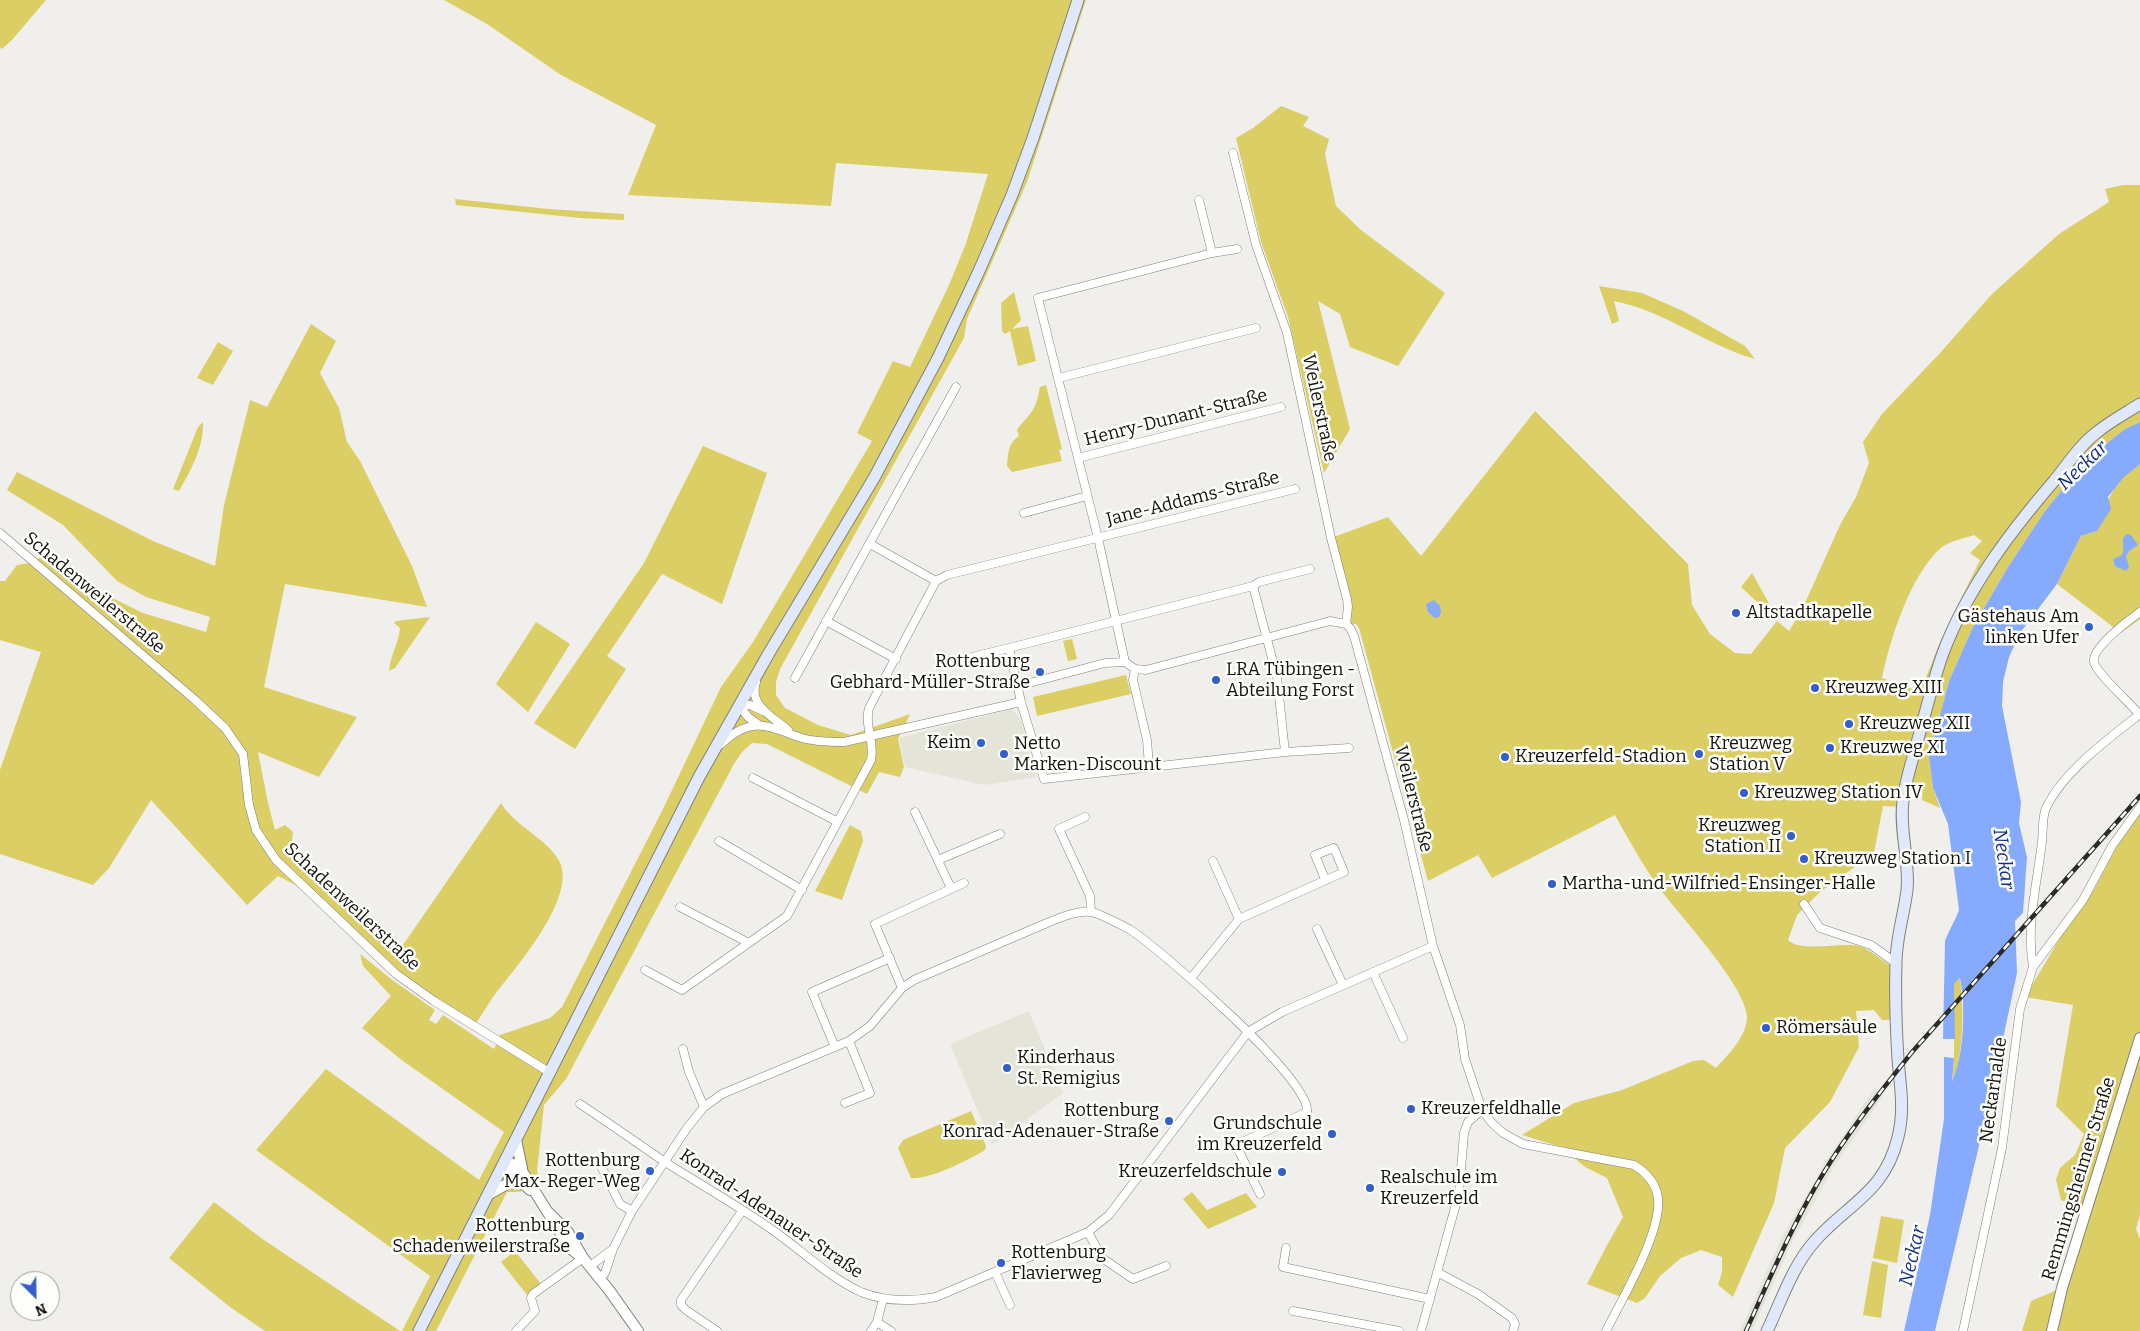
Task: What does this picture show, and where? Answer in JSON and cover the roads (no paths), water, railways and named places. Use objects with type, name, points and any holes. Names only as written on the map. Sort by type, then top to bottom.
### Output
[{"type":"main road","points":[[420,1331],[710,755],[882,463],[955,323],[987,254],[1022,167],[1078,0]]},
{"type":"main road","points":[[1767,1331],[1804,1255],[1831,1226],[1867,1194],[1886,1169],[1893,1154],[1902,1116],[1902,1093],[1898,1060],[1896,963],[1898,938],[1907,887],[1901,825],[1903,798],[1929,698],[1944,652],[1962,613],[1984,573],[2001,547],[2035,503],[2095,433],[2140,404]]},
{"type":"street","name":"Weilerstraße","points":[[1233,153],[1256,245],[1287,333],[1331,538],[1347,599],[1346,624],[1354,636],[1385,745],[1433,946],[1460,1025],[1465,1059],[1482,1110],[1503,1133],[1523,1144],[1634,1165],[1647,1174],[1658,1198],[1658,1214],[1650,1241],[1606,1331]]},
{"type":"street","points":[[1200,200],[1212,253]]},
{"type":"street","points":[[1125,662],[1098,538],[1038,298],[1237,248]]},
{"type":"street","points":[[1059,378],[1256,328]]},
{"type":"street","points":[[795,678],[956,387]]},
{"type":"street","name":"Henry-Dunant-Straße","points":[[1078,458],[1281,407]]},
{"type":"street","name":"Jane-Addams-Straße","points":[[936,581],[947,575],[1295,489]]},
{"type":"street","points":[[1024,512],[1087,496]]},
{"type":"street","name":"Schadenweilerstraße","points":[[0,533],[226,728],[243,754],[249,805],[256,830],[276,860],[396,974],[434,1001],[549,1072]]},
{"type":"street","points":[[645,970],[682,990],[747,942],[787,916],[871,760],[868,710],[936,581],[870,544]]},
{"type":"street","points":[[939,665],[1117,622],[1310,569]]},
{"type":"street","points":[[1253,586],[1277,677],[1285,752]]},
{"type":"street","points":[[2034,967],[2030,947],[2032,913],[2046,809],[2064,782],[2081,764],[2140,714],[2099,672],[2094,662],[2095,653],[2114,633],[2140,612]]},
{"type":"street","points":[[826,621],[896,658]]},
{"type":"street","points":[[1018,686],[1105,663],[1125,662],[1135,669],[1146,670],[1330,621],[1346,624]]},
{"type":"street","points":[[1009,648],[1021,702],[1044,779],[1285,752],[1349,748]]},
{"type":"street","points":[[761,666],[753,690],[754,698],[768,714],[792,733]]},
{"type":"street","points":[[1135,669],[1133,680],[1147,740],[1149,766]]},
{"type":"street","points":[[739,705],[748,717],[759,725],[792,733],[814,741],[844,742],[1021,702]]},
{"type":"street","points":[[739,705],[750,705],[768,714]]},
{"type":"street","points":[[710,755],[737,731],[759,725]]},
{"type":"street","points":[[753,778],[838,822]]},
{"type":"street","name":"Neckarhalde","points":[[1963,1331],[2002,1148],[2020,1009],[2034,967],[2083,900],[2100,872],[2112,846],[2140,807]]},
{"type":"street","points":[[915,812],[951,888]]},
{"type":"street","points":[[1085,817],[1059,828],[1090,896],[1091,912]]},
{"type":"street","points":[[938,860],[1000,834]]},
{"type":"street","points":[[719,841],[802,890]]},
{"type":"street","points":[[1212,861],[1239,919]]},
{"type":"street","points":[[1191,978],[1239,919],[1325,879]]},
{"type":"street","points":[[902,988],[875,924],[964,882]]},
{"type":"street","points":[[1804,904],[1820,928],[1871,945],[1896,963]]},
{"type":"street","points":[[680,907],[747,942]]},
{"type":"street","points":[[598,1279],[606,1273],[613,1250],[632,1211],[687,1128],[704,1107],[722,1094],[849,1042],[870,1026],[902,988],[914,980],[1047,923],[1069,915],[1091,912],[1128,929],[1191,978],[1248,1032],[1296,1086],[1308,1109],[1307,1112],[1236,1145],[1260,1194]]},
{"type":"street","points":[[1318,929],[1343,985]]},
{"type":"street","name":"Konrad-Adenauer-Straße","points":[[580,1104],[774,1231],[841,1280],[860,1291],[883,1299],[898,1301],[936,1297],[1088,1232],[1109,1215],[1248,1032],[1282,1012],[1433,946]]},
{"type":"street","points":[[835,1047],[812,992],[890,958]]},
{"type":"street","points":[[1373,972],[1403,1038]]},
{"type":"street","name":"Remmingsheimer Straße","points":[[2052,1331],[2062,1288],[2140,1038]]},
{"type":"street","points":[[845,1103],[870,1093],[849,1042]]},
{"type":"street","points":[[683,1050],[689,1072],[704,1107]]},
{"type":"street","points":[[1421,1331],[1459,1193],[1464,1133],[1468,1122],[1482,1110]]},
{"type":"street","points":[[516,1140],[524,1179]]},
{"type":"street","points":[[504,1163],[517,1164],[524,1179],[548,1212],[568,1232],[583,1258],[598,1279],[609,1290],[638,1331]]},
{"type":"street","points":[[601,1166],[620,1204],[632,1211]]},
{"type":"street","points":[[489,1194],[509,1183],[524,1179]]},
{"type":"street","points":[[717,1331],[681,1306],[681,1300],[742,1211]]},
{"type":"street","points":[[1088,1232],[1102,1258],[1133,1280],[1166,1266]]},
{"type":"street","points":[[1286,1248],[1283,1267],[1430,1299]]},
{"type":"street","points":[[590,1266],[613,1250]]},
{"type":"street","points":[[516,1331],[535,1311],[531,1298],[533,1294],[583,1258]]},
{"type":"street","points":[[995,1272],[1010,1305]]},
{"type":"street","points":[[1438,1272],[1478,1294],[1512,1318],[1515,1324],[1513,1331]]},
{"type":"street","points":[[870,1331],[877,1322],[883,1299]]},
{"type":"street","points":[[1293,1311],[1399,1331]]},
{"type":"street","points":[[877,1322],[890,1331]]},
{"type":"water","name":"Neckar","points":[[2140,422],[2140,464],[2123,478],[2108,497],[2111,509],[2097,531],[2081,536],[2057,584],[2020,633],[2009,657],[2003,682],[2002,706],[2021,802],[2019,823],[2027,857],[2023,913],[2015,921],[2017,973],[1991,1095],[1935,1331],[1904,1331],[1930,1215],[1944,1119],[1944,1057],[1954,1058],[1952,1082],[1959,1058],[1963,1031],[1963,1003],[1960,978],[1954,984],[1955,1039],[1943,1039],[1945,941],[1959,910],[1948,824],[1933,788],[1929,757],[1949,681],[1973,627],[2008,567],[2045,511],[2087,459],[2125,429]]},
{"type":"water","points":[[2127,534],[2131,535],[2138,545],[2129,551],[2126,556],[2129,567],[2126,571],[2115,566],[2113,559],[2122,555],[2123,539]]},
{"type":"water","points":[[1434,600],[1440,606],[1441,612],[1439,617],[1435,618],[1428,612],[1426,604]]},
{"type":"railway","points":[[1746,1331],[1785,1244],[1807,1202],[1831,1161],[1861,1118],[1913,1051],[2140,796]]},
{"type":"place","name":"Altstadtkapelle","points":[[1736,613]]},
{"type":"place","name":"Gästehaus Am linken Ufer","points":[[2089,627]]},
{"type":"place","name":"Rottenburg Gebhard-Müller-Straße","points":[[1040,672]]},
{"type":"place","name":"LRA Tübingen - Abteilung Forst","points":[[1216,680]]},
{"type":"place","name":"Kreuzweg XIII","points":[[1815,688]]},
{"type":"place","name":"Kreuzweg XII","points":[[1849,724]]},
{"type":"place","name":"Keim","points":[[981,743]]},
{"type":"place","name":"Kreuzweg XI","points":[[1830,748]]},
{"type":"place","name":"Netto Marken-Discount","points":[[1004,754]]},
{"type":"place","name":"Kreuzweg Station V","points":[[1699,754]]},
{"type":"place","name":"Kreuzerfeld-Stadion","points":[[1505,757]]},
{"type":"place","name":"Kreuzweg Station IV","points":[[1744,793]]},
{"type":"place","name":"Kreuzweg Station II","points":[[1791,836]]},
{"type":"place","name":"Kreuzweg Station I","points":[[1804,859]]},
{"type":"place","name":"Martha-und-Wilfried-Ensinger-Halle","points":[[1552,884]]},
{"type":"place","name":"Römersäule","points":[[1766,1028]]},
{"type":"place","name":"Kinderhaus St. Remigius","points":[[1007,1068]]},
{"type":"place","name":"Kreuzerfeldhalle","points":[[1411,1109]]},
{"type":"place","name":"Rottenburg Konrad-Adenauer-Straße","points":[[1169,1121]]},
{"type":"place","name":"Grundschule im Kreuzerfeld","points":[[1332,1134]]},
{"type":"place","name":"Rottenburg Max-Reger-Weg","points":[[650,1171]]},
{"type":"place","name":"Kreuzerfeldschule","points":[[1282,1172]]},
{"type":"place","name":"Realschule im Kreuzerfeld","points":[[1370,1188]]},
{"type":"place","name":"Rottenburg Schadenweilerstraße","points":[[580,1236]]},
{"type":"place","name":"Rottenburg Flavierweg","points":[[1001,1263]]}]
